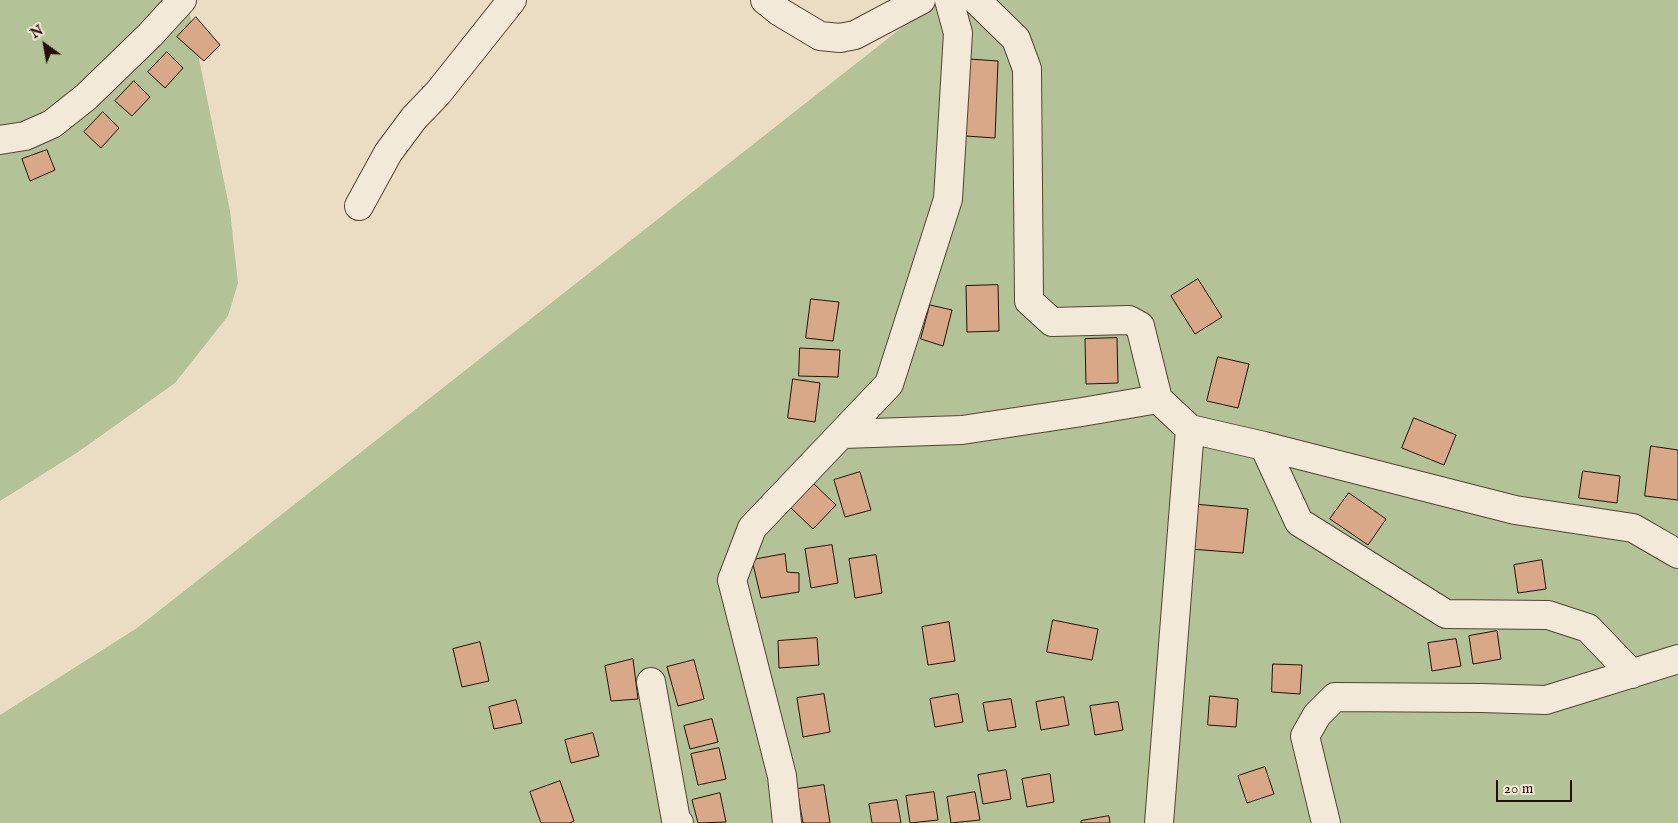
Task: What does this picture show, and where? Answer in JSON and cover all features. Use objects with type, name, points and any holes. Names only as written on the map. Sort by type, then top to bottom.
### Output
[{"type":"street","points":[[0,140],[25,136],[52,124],[86,97],[150,35],[182,0]]},
{"type":"street","points":[[359,206],[388,153],[409,124],[438,93],[512,0]]},
{"type":"street","points":[[765,0],[780,12],[820,36],[840,38],[856,35],[921,0]]},
{"type":"street","points":[[786,823],[782,776],[732,580],[752,528],[889,384],[948,199],[958,33],[948,0]]},
{"type":"street","points":[[976,0],[1016,39],[1027,69],[1029,301],[1052,322],[1129,320],[1140,326],[1158,398],[1190,429],[1515,510],[1633,528],[1678,554]]},
{"type":"street","points":[[843,434],[962,430],[1158,398]]},
{"type":"street","points":[[1159,823],[1190,429]]},
{"type":"street","points":[[1264,446],[1299,522],[1446,614],[1548,615],[1588,628],[1632,674]]},
{"type":"street","points":[[1326,823],[1305,736],[1317,715],[1335,697],[1546,700],[1678,659]]},
{"type":"street","points":[[652,682],[676,820],[679,823]]},
{"type":"green space","points":[[0,0],[187,0],[230,211],[238,283],[228,316],[175,383],[78,452],[0,501]]},
{"type":"green space","points":[[937,0],[1678,0],[1678,823],[0,823],[0,715],[137,628]]},
{"type":"building","points":[[196,17],[220,45],[204,61],[177,37]]},
{"type":"building","points":[[167,52],[183,68],[165,88],[148,72]]},
{"type":"building","points":[[969,59],[998,61],[995,138],[966,136]]},
{"type":"building","points":[[134,81],[150,97],[132,116],[115,101]]},
{"type":"building","points":[[103,112],[119,128],[101,148],[84,132]]},
{"type":"building","points":[[47,150],[55,170],[30,181],[22,159]]},
{"type":"building","points":[[1198,279],[1222,317],[1195,334],[1171,296]]},
{"type":"building","points":[[998,285],[999,331],[967,332],[966,286]]},
{"type":"building","points":[[811,299],[839,302],[833,341],[806,338]]},
{"type":"building","points":[[930,305],[952,310],[943,346],[921,339]]},
{"type":"building","points":[[1117,338],[1118,383],[1086,384],[1085,339]]},
{"type":"building","points":[[800,348],[840,350],[838,377],[799,376]]},
{"type":"building","points":[[1218,357],[1249,364],[1238,408],[1207,401]]},
{"type":"building","points":[[793,379],[820,383],[815,422],[788,418]]},
{"type":"building","points":[[1414,418],[1456,435],[1444,465],[1402,448]]},
{"type":"building","points":[[1651,446],[1678,450],[1678,500],[1645,496]]},
{"type":"building","points":[[1583,471],[1620,476],[1617,503],[1579,498]]},
{"type":"building","points":[[860,472],[871,510],[845,517],[834,480]]},
{"type":"building","points":[[813,483],[836,505],[813,529],[790,507]]},
{"type":"building","points":[[1349,493],[1386,519],[1368,545],[1330,519]]},
{"type":"building","points":[[1194,504],[1248,509],[1243,553],[1190,549]]},
{"type":"building","points":[[832,545],[838,583],[811,588],[805,549]]},
{"type":"building","points":[[785,554],[787,572],[799,573],[799,592],[761,598],[752,560]]},
{"type":"building","points":[[876,555],[882,593],[855,598],[849,559]]},
{"type":"building","points":[[1542,560],[1546,589],[1518,593],[1514,565]]},
{"type":"building","points":[[1053,620],[1098,629],[1092,660],[1047,652]]},
{"type":"building","points":[[949,622],[955,661],[928,665],[922,627]]},
{"type":"building","points":[[1497,631],[1501,659],[1473,664],[1469,636]]},
{"type":"building","points":[[817,638],[819,665],[779,668],[778,641]]},
{"type":"building","points":[[1456,639],[1461,666],[1432,671],[1428,643]]},
{"type":"building","points":[[480,642],[489,681],[462,687],[453,649]]},
{"type":"building","points":[[633,659],[638,699],[611,701],[605,666]]},
{"type":"building","points":[[694,660],[704,699],[678,706],[667,667]]},
{"type":"building","points":[[1273,664],[1302,665],[1300,694],[1272,692]]},
{"type":"building","points":[[824,694],[830,732],[803,737],[797,698]]},
{"type":"building","points":[[958,694],[963,722],[935,727],[930,699]]},
{"type":"building","points":[[1210,696],[1238,699],[1236,727],[1208,725]]},
{"type":"building","points":[[1064,697],[1069,725],[1041,730],[1036,702]]},
{"type":"building","points":[[1011,699],[1016,727],[988,731],[983,703]]},
{"type":"building","points":[[516,700],[522,723],[494,729],[489,707]]},
{"type":"building","points":[[1118,702],[1123,730],[1095,735],[1090,706]]},
{"type":"building","points":[[712,719],[718,742],[690,749],[684,726]]},
{"type":"building","points":[[593,733],[599,756],[571,763],[565,740]]},
{"type":"building","points":[[719,748],[726,779],[698,785],[691,754]]},
{"type":"building","points":[[1265,767],[1274,794],[1247,803],[1238,776]]},
{"type":"building","points":[[1006,770],[1011,799],[983,804],[978,775]]},
{"type":"building","points":[[1050,774],[1054,802],[1027,807],[1022,779]]},
{"type":"building","points":[[560,781],[574,821],[570,823],[541,823],[530,792]]},
{"type":"building","points":[[824,785],[830,823],[803,823],[797,789]]},
{"type":"building","points":[[934,792],[938,820],[910,823],[906,796]]},
{"type":"building","points":[[975,792],[980,820],[951,823],[947,797]]},
{"type":"building","points":[[720,793],[726,822],[698,823],[692,800]]},
{"type":"building","points":[[897,800],[901,823],[872,823],[869,804]]},
{"type":"building","points":[[1109,816],[1110,823],[1081,823],[1081,821]]}]
